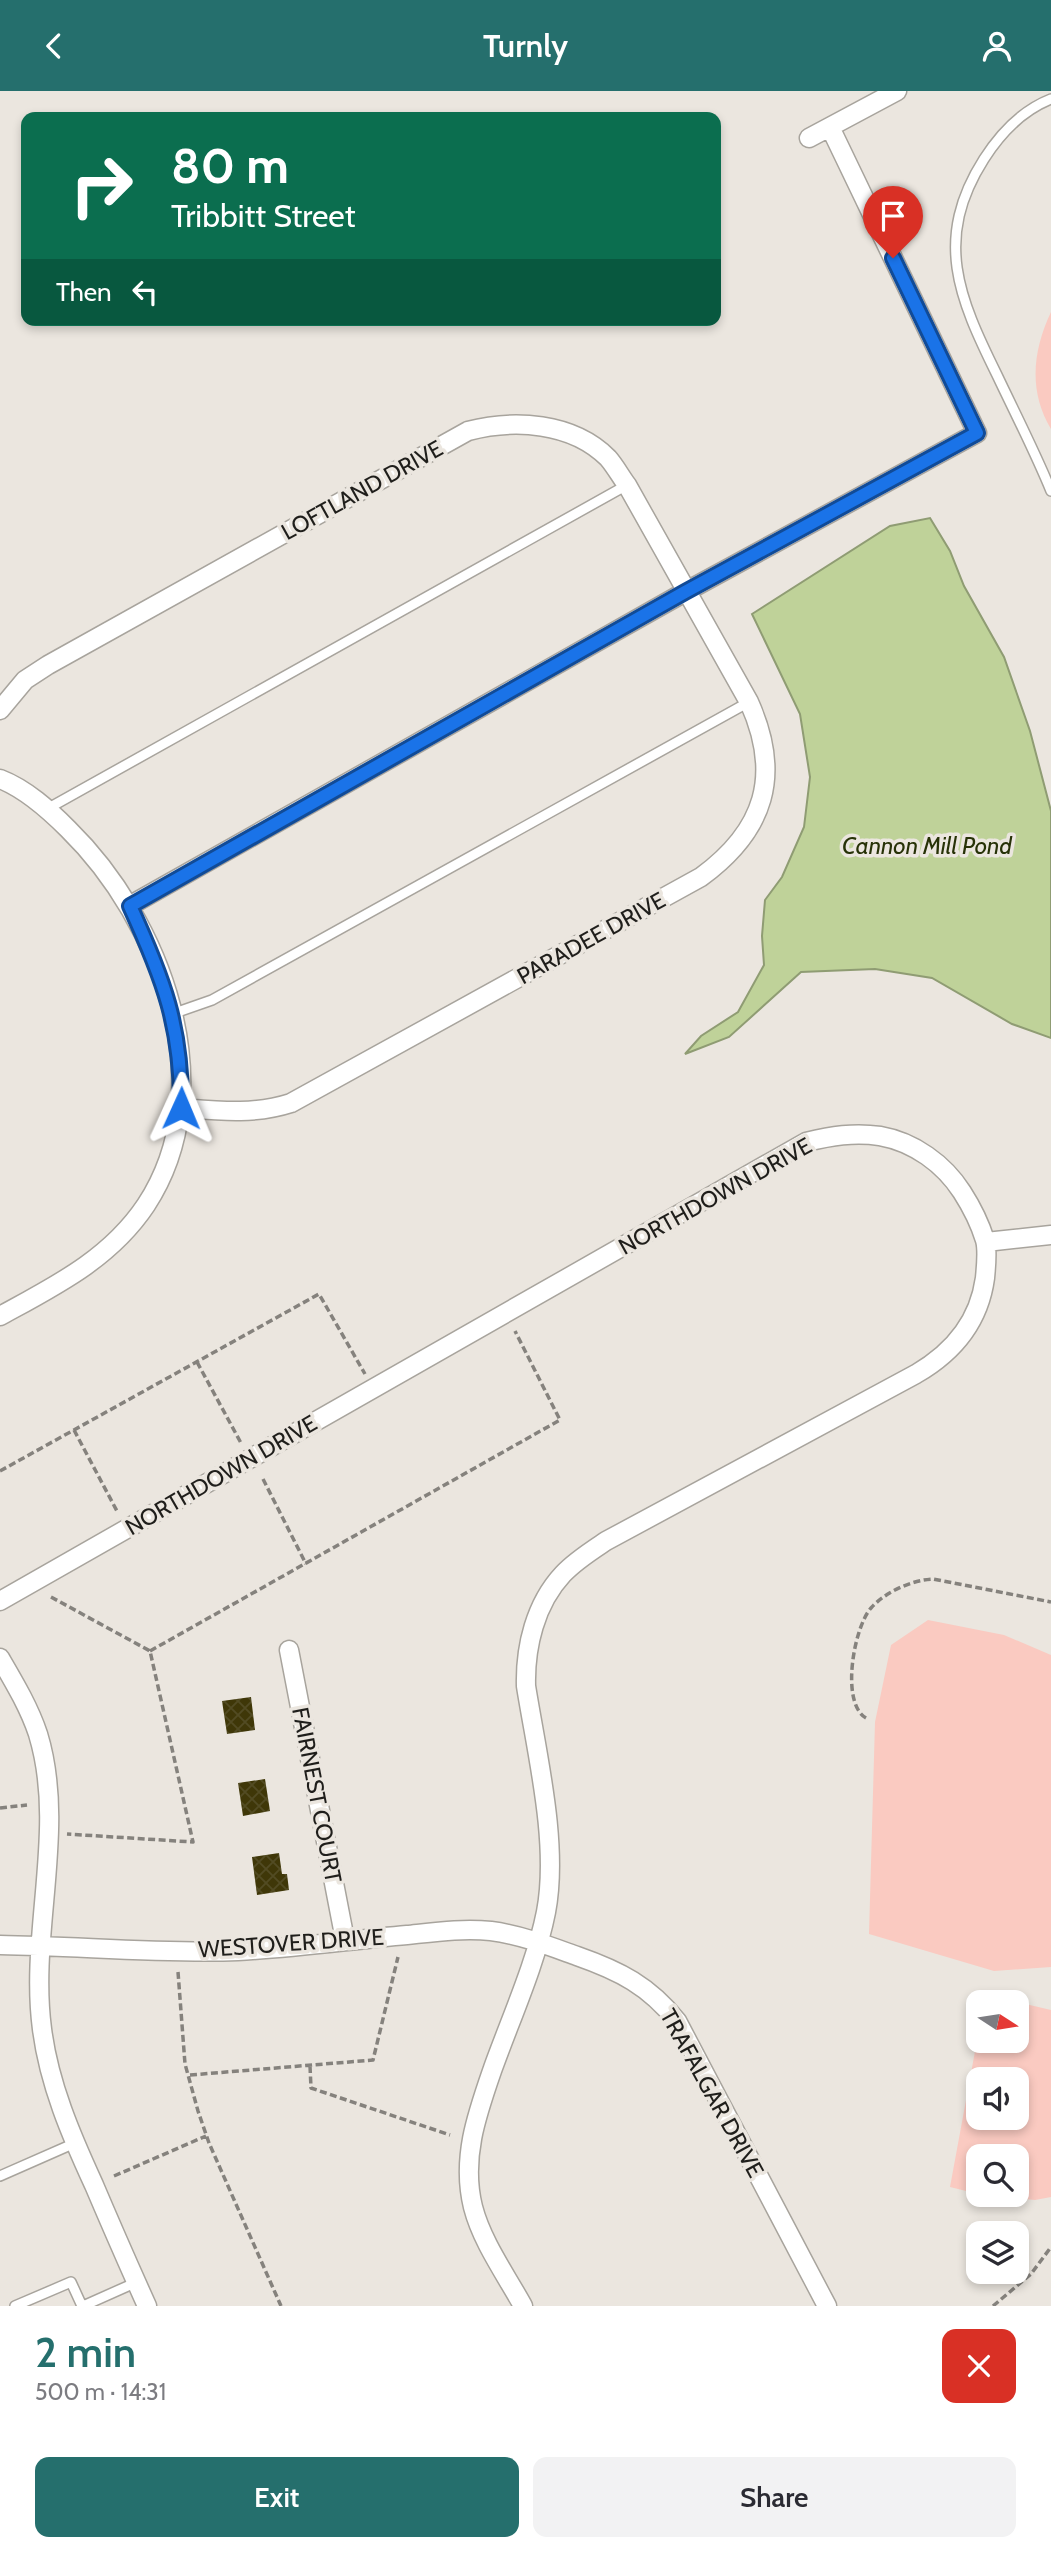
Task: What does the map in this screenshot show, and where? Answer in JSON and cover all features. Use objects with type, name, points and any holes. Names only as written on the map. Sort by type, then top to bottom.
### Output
[{"type":"street","points":[[809,138],[897,91]]},
{"type":"street","points":[[130,906],[685,592],[977,433],[830,127]]},
{"type":"street","name":"LOFTLAND DRIVE","points":[[0,710],[25,680],[48,665],[468,431],[491,425],[518,423],[570,434],[591,445],[608,459],[626,485],[685,592]]},
{"type":"street","name":"PARADEE DRIVE","points":[[181,1108],[258,1111],[292,1103],[701,877],[723,861],[741,842],[754,819],[763,792],[766,767],[764,744],[760,725],[685,592]]},
{"type":"street","points":[[0,779],[47,809],[84,845],[130,906],[161,977],[172,1014],[181,1070],[181,1108],[173,1143],[162,1174],[146,1205],[125,1232],[101,1256],[68,1279],[0,1316]]},
{"type":"street","name":"NORTHDOWN DRIVE","points":[[0,1601],[806,1142],[840,1134],[880,1136],[907,1145],[931,1158],[955,1181],[986,1242],[982,1296],[968,1328],[947,1353],[916,1374],[606,1541],[563,1574],[548,1594],[530,1639],[526,1686],[551,1859],[546,1911],[480,2106],[471,2137],[468,2162],[468,2184],[482,2231],[523,2306]]},
{"type":"street","points":[[986,1242],[1051,1235]]},
{"type":"street","name":"FAIRNEST COURT","points":[[289,1650],[345,1940]]},
{"type":"street","points":[[0,1658],[25,1702],[38,1733],[44,1762],[49,1820],[38,1988],[42,2030],[58,2097],[75,2143],[147,2306]]},
{"type":"street","name":"WESTOVER DRIVE","points":[[0,1945],[234,1951],[293,1948],[345,1940],[465,1929],[538,1941]]},
{"type":"street","name":"TRAFALGAR DRIVE","points":[[538,1941],[591,1961],[640,1984],[660,2001],[677,2021],[827,2306]]},
{"type":"lane","points":[[1051,99],[1021,117],[1000,137],[974,175],[964,199],[955,253],[957,278],[972,324],[1051,491]]},
{"type":"lane","points":[[47,809],[626,485]]},
{"type":"lane","points":[[172,1014],[212,1000],[748,702]]},
{"type":"lane","points":[[0,2176],[75,2143]]},
{"type":"lane","points":[[15,2306],[71,2282],[82,2306],[137,2282]]},
{"type":"path","points":[[0,1471],[319,1294],[365,1374]]},
{"type":"path","points":[[150,1651],[560,1420],[515,1331]]},
{"type":"path","points":[[197,1362],[242,1444]]},
{"type":"path","points":[[74,1430],[118,1513]]},
{"type":"path","points":[[263,1479],[306,1564]]},
{"type":"path","points":[[866,1718],[858,1712],[852,1697],[852,1669],[862,1621],[882,1598],[914,1583],[933,1579],[1051,1602]]},
{"type":"path","points":[[51,1597],[150,1651],[193,1842],[66,1835]]},
{"type":"path","points":[[0,1808],[27,1805]]},
{"type":"path","points":[[190,2075],[373,2060],[398,1957]]},
{"type":"path","points":[[178,1972],[185,2064],[206,2136],[281,2306]]},
{"type":"path","points":[[310,2065],[310,2088],[450,2135]]},
{"type":"path","points":[[114,2176],[206,2136]]},
{"type":"path","points":[[993,2306],[1031,2274],[1051,2248]]},
{"type":"shaded area","points":[[1051,312],[1051,429],[1039,400],[1036,370],[1040,341]]},
{"type":"shaded area","points":[[928,1620],[1004,1635],[1051,1655],[1051,1967],[994,1971],[869,1934],[875,1722],[891,1645]]},
{"type":"shaded area","points":[[1029,2005],[1051,2010],[1051,2197],[1029,2199],[1029,2144],[966,2144],[966,2191],[950,2187],[966,2100],[966,2130],[1029,2130],[1029,2067],[972,2067],[975,2053],[1029,2053]]},
{"type":"water","name":"Cannon Mill Pond","points":[[930,518],[950,551],[964,586],[1004,657],[1030,731],[1051,811],[1051,1038],[1012,1024],[932,978],[875,969],[801,972],[729,1037],[685,1054],[701,1036],[738,1012],[764,965],[762,936],[765,900],[782,877],[804,827],[810,777],[800,714],[752,614],[890,526]]},
{"type":"building","points":[[251,1697],[255,1730],[227,1734],[222,1701]]},
{"type":"building","points":[[265,1779],[270,1811],[243,1816],[238,1783]]},
{"type":"building","points":[[279,1853],[282,1874],[287,1874],[289,1890],[257,1895],[252,1857]]},
{"type":"route","points":[[181,1108],[181,1070],[172,1014],[161,977],[130,906],[685,592],[977,433],[893,258]]}]
